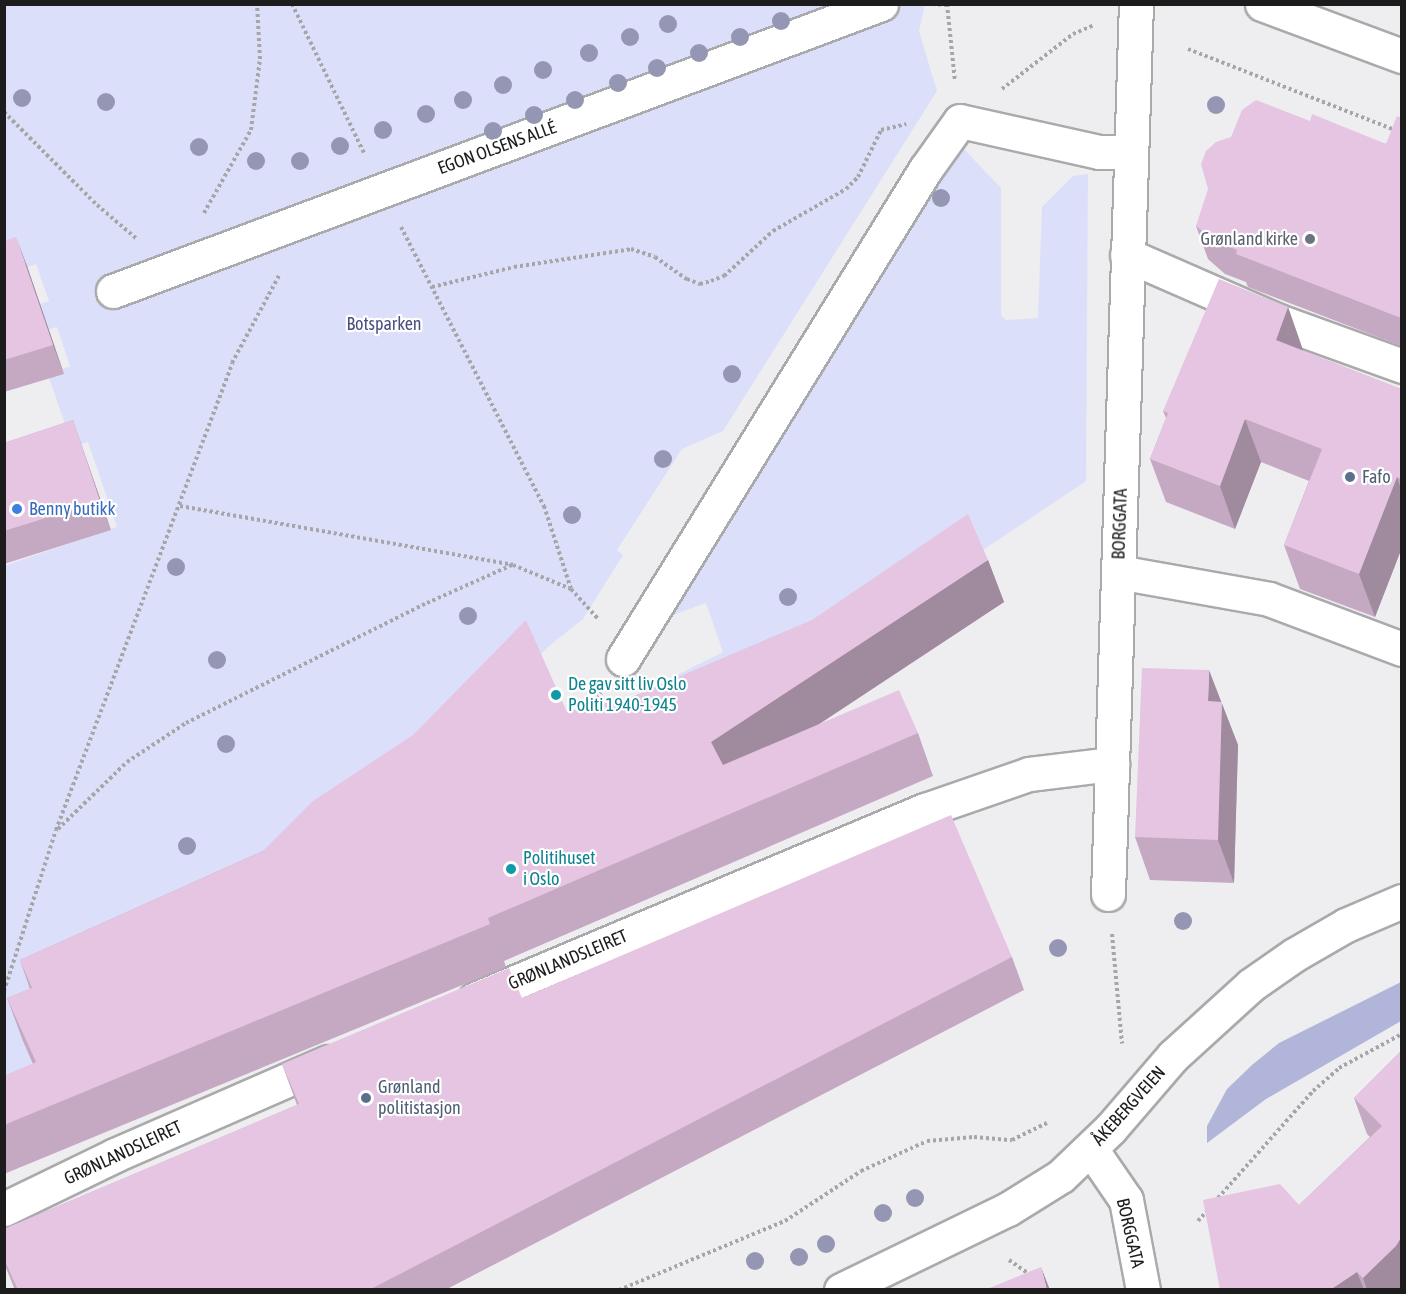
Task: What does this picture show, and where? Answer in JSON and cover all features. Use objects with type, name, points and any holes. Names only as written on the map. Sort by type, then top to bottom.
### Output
[{"type":"street","name":"EGON OLSENS ALLÉ","points":[[113,291],[881,4]]},
{"type":"street","name":"BORGGATA","points":[[1108,894],[1136,4]]},
{"type":"street","points":[[1262,4],[1401,56]]},
{"type":"street","points":[[623,659],[925,170],[960,121],[1099,152],[1130,152]]},
{"type":"street","points":[[1127,255],[1278,321],[1401,366]]},
{"type":"street","points":[[1118,572],[1269,599],[1401,649]]},
{"type":"street","name":"GRØNLANDSLEIRET","points":[[449,1010],[925,810],[1029,774],[1112,764]]},
{"type":"street","name":"ÅKEBERGVEIEN","points":[[841,1290],[1008,1209],[1061,1176],[1091,1149],[1173,1056],[1251,985],[1294,954],[1401,901]]},
{"type":"street","name":"GRØNLANDSLEIRET","points":[[4,1209],[115,1155],[352,1052]]},
{"type":"street","name":"BORGGATA","points":[[1091,1149],[1126,1200],[1143,1290]]},
{"type":"path","points":[[4,112],[97,205],[134,235],[168,271],[251,130],[260,59],[257,4]]},
{"type":"path","points":[[292,4],[383,191],[543,506],[571,589]]},
{"type":"path","points":[[932,4],[947,5],[960,121]]},
{"type":"path","points":[[432,287],[514,267],[631,249],[655,256],[687,279],[700,284],[724,276],[773,231],[852,185],[880,130],[894,124],[960,121],[1073,34],[1095,25]]},
{"type":"path","points":[[1188,49],[1401,133]]},
{"type":"path","points":[[4,992],[57,830],[232,363],[285,268]]},
{"type":"path","points":[[180,506],[513,565],[571,589],[594,612],[623,659],[586,716]]},
{"type":"path","points":[[57,830],[128,762],[186,723],[427,603],[513,565]]},
{"type":"path","points":[[1108,894],[1122,1044]]},
{"type":"path","points":[[1197,1221],[1233,1176],[1313,1091],[1348,1063],[1401,1034]]},
{"type":"path","points":[[619,1290],[785,1221],[861,1171],[919,1144],[974,1137],[1012,1140],[1047,1123]]},
{"type":"path","points":[[1009,1260],[1035,1278]]},
{"type":"green space","name":"Botsparken","points":[[5,5],[925,5],[919,31],[937,91],[723,431],[682,449],[617,550],[623,555],[583,619],[549,646],[425,772],[52,1077],[5,1097],[4,566],[117,527],[88,442],[73,447],[48,375],[70,366],[57,327],[44,331],[36,305],[49,301],[36,264],[13,272],[5,247]]},
{"type":"green space","points":[[964,149],[1001,188],[1001,315],[1006,320],[1038,318],[1042,207],[1073,176],[1088,174],[1086,481],[828,654],[674,694],[677,675],[723,652],[706,603],[675,614],[675,603],[956,151]]},
{"type":"shaded area","points":[[1401,982],[1401,1021],[1266,1099],[1207,1143],[1207,1126],[1227,1089],[1252,1065],[1279,1043]]},
{"type":"building","name":"Grønland kirke","points":[[1256,100],[1310,121],[1312,114],[1386,144],[1397,116],[1401,118],[1401,318],[1236,254],[1237,250],[1213,240],[1196,226],[1208,189],[1201,164],[1206,151],[1216,142],[1231,137],[1242,110]]},
{"type":"building","points":[[16,237],[53,345],[4,360],[4,241]]},
{"type":"building","points":[[1219,279],[1288,307],[1276,340],[1401,389],[1401,479],[1397,477],[1359,574],[1284,545],[1322,449],[1245,419],[1220,486],[1150,459],[1168,413],[1163,411]]},
{"type":"building","points":[[73,420],[100,501],[4,531],[4,443]]},
{"type":"building","name":"Politihuset i Oslo","points":[[968,514],[988,560],[711,742],[723,765],[899,690],[918,733],[488,918],[490,924],[4,1125],[4,1076],[36,1062],[7,998],[32,988],[20,960],[263,851],[313,801],[413,735],[526,620],[567,712],[629,698],[812,620]]},
{"type":"building","points":[[1142,668],[1209,670],[1208,701],[1222,702],[1218,840],[1135,837]]},
{"type":"building","points":[[951,815],[1012,957],[369,1290],[18,1290],[4,1259],[4,1229],[299,1104],[282,1064],[509,968],[522,998]]},
{"type":"building","points":[[1401,1051],[1401,1238],[1396,1246],[1363,1278],[1357,1272],[1330,1290],[1220,1290],[1203,1200],[1280,1184],[1299,1205],[1382,1126],[1354,1098]]},
{"type":"building","points":[[1041,1267],[1047,1290],[987,1290],[987,1289]]},
{"type":"place","name":"Grønland kirke","points":[[1310,239]]},
{"type":"place","name":"Fafo","points":[[1350,477]]},
{"type":"place","name":"Benny butikk","points":[[17,509]]},
{"type":"place","name":"De gav sitt liv Oslo Politi 1940-1945","points":[[556,695]]},
{"type":"place","name":"Politihuset i Oslo","points":[[511,869]]},
{"type":"place","name":"Grønland politistasjon","points":[[366,1098]]}]
